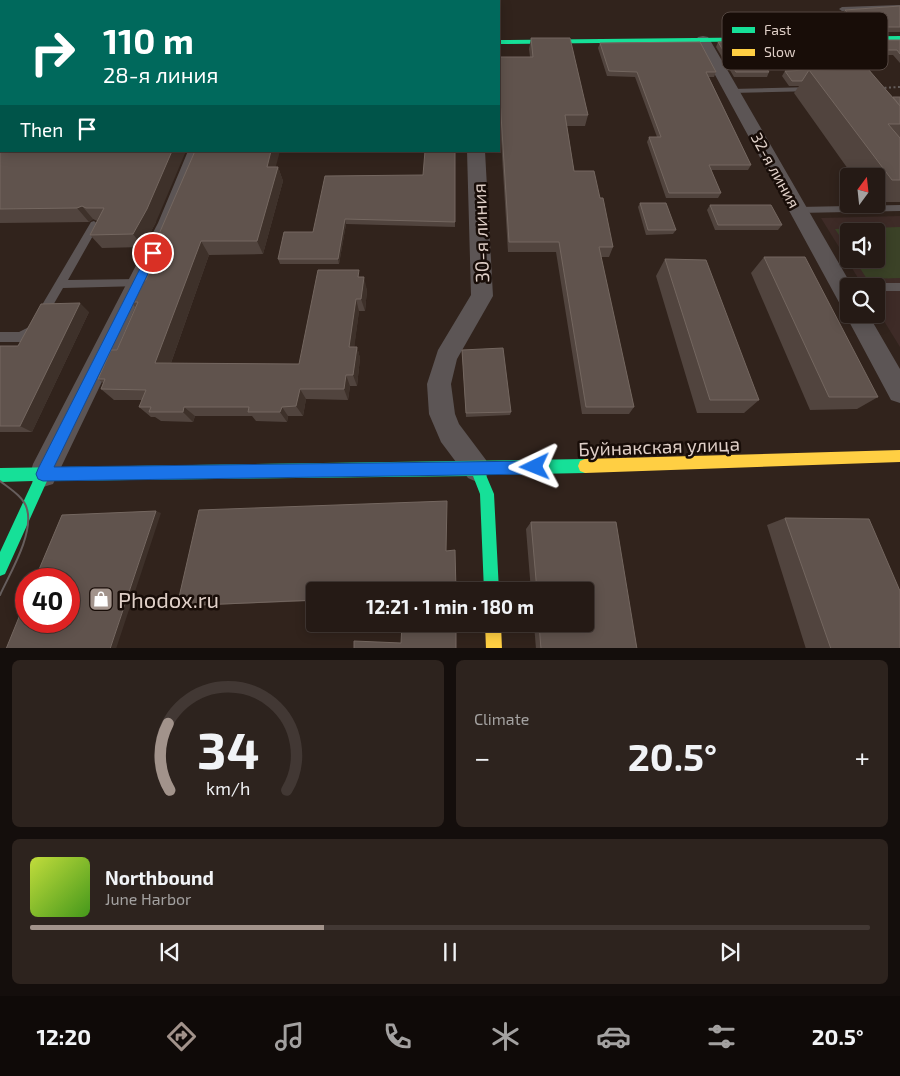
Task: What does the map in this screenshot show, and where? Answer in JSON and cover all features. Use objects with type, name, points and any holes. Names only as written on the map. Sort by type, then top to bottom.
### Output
[{"type":"street","name":"32-я линия","points":[[703,40],[840,282]]},
{"type":"street","points":[[500,42],[722,40]]},
{"type":"street","points":[[0,569],[43,474],[168,223],[197,152]]},
{"type":"street","name":"30-я линия","points":[[476,152],[482,296],[446,357],[439,384],[442,414],[450,433],[477,469],[487,494],[492,582]]},
{"type":"street","points":[[861,323],[900,392]]},
{"type":"street","name":"Буйнакская улица","points":[[0,475],[477,469],[900,456]]},
{"type":"street","points":[[493,632],[494,648]]},
{"type":"lane","points":[[842,9],[900,7]]},
{"type":"lane","points":[[731,91],[826,89]]},
{"type":"lane","points":[[798,210],[900,208]]},
{"type":"lane","points":[[0,337],[21,337],[33,330],[94,225]]},
{"type":"lane","points":[[59,284],[138,283]]},
{"type":"lane","points":[[885,287],[900,287]]},
{"type":"path","points":[[872,88],[900,87]]},
{"type":"shaded area","points":[[900,216],[900,347],[885,323],[885,278],[858,278],[852,268],[885,268],[885,223],[840,223],[840,249],[821,218]]},
{"type":"green space","points":[[885,227],[900,227],[900,278],[866,278],[860,268],[885,268]]},
{"type":"green space","points":[[835,229],[840,229],[840,236]]},
{"type":"building","points":[[900,6],[900,27],[888,27],[888,12],[847,12],[845,10]]},
{"type":"building","points":[[531,38],[570,38],[588,115],[565,115],[574,171],[594,171],[600,198],[603,198],[613,247],[599,247],[634,407],[586,407],[559,242],[509,242],[500,99],[500,57],[533,57]]},
{"type":"building","points":[[888,40],[900,40],[900,54],[897,50],[888,50]]},
{"type":"building","points":[[700,42],[716,72],[706,72],[751,165],[709,165],[721,193],[669,193],[649,137],[661,137],[637,72],[609,71],[600,43]]},
{"type":"building","points":[[735,70],[768,70],[769,72],[736,72]]},
{"type":"building","points":[[809,70],[869,70],[900,106],[900,124],[888,124],[900,138],[900,180],[892,180],[885,168],[883,168]]},
{"type":"building","points":[[809,70],[802,81],[792,81],[785,71]]},
{"type":"building","points":[[893,97],[900,97],[900,106]]},
{"type":"building","points":[[0,152],[172,152],[147,209],[133,234],[90,235],[104,208],[86,208],[82,206],[77,208],[0,209]]},
{"type":"building","points":[[195,152],[271,152],[267,167],[278,167],[257,241],[201,241],[155,363],[299,364],[318,270],[359,270],[358,277],[364,277],[361,299],[356,299],[349,347],[357,347],[353,375],[346,375],[344,389],[300,389],[296,406],[282,407],[280,412],[248,412],[249,407],[184,407],[183,412],[149,412],[151,407],[139,407],[146,390],[101,389],[105,379],[98,379],[111,350],[117,350],[138,302],[131,302],[140,280],[146,280],[165,237],[162,237],[164,234],[159,234]]},
{"type":"building","points":[[425,152],[455,152],[455,222],[345,219],[338,259],[278,259],[284,232],[313,232],[325,176],[423,175]]},
{"type":"building","points":[[640,203],[666,203],[676,230],[648,230]]},
{"type":"building","points":[[710,205],[771,205],[782,225],[718,225]]},
{"type":"building","points":[[764,257],[805,257],[878,397],[829,397]]},
{"type":"building","points":[[665,259],[706,260],[759,400],[710,400]]},
{"type":"building","points":[[80,303],[20,426],[0,426],[0,346],[18,346],[41,304]]},
{"type":"building","points":[[503,348],[511,412],[466,413],[462,350]]},
{"type":"building","points":[[447,501],[446,551],[455,550],[456,582],[306,582],[306,600],[177,606],[199,510]]},
{"type":"building","name":"Phodox.ru","points":[[156,511],[110,648],[6,648],[15,627],[15,633],[80,633],[80,568],[40,568],[62,515]]},
{"type":"building","points":[[785,518],[869,519],[900,591],[900,648],[831,648]]},
{"type":"building","points":[[531,522],[616,522],[637,648],[541,648],[540,632],[594,632],[594,582],[536,582]]},
{"type":"building","points":[[402,632],[456,632],[456,648],[354,648],[354,641],[401,643]]},
{"type":"tram line","points":[[0,481],[23,501],[27,509],[28,519],[27,530],[20,553],[0,595]]},
{"type":"traffic: fast","points":[[888,38],[900,38]]},
{"type":"traffic: fast","points":[[500,42],[722,40]]},
{"type":"traffic: fast","points":[[0,475],[585,466]]},
{"type":"traffic: fast","points":[[477,469],[487,494],[492,582]]},
{"type":"traffic: fast","points":[[0,569],[43,474]]},
{"type":"traffic: slow","points":[[585,466],[900,456]]},
{"type":"traffic: slow","points":[[493,632],[494,648]]},
{"type":"place","name":"Phodox.ru","points":[[101,599]]},
{"type":"route","points":[[153,253],[43,474],[535,467]]}]
